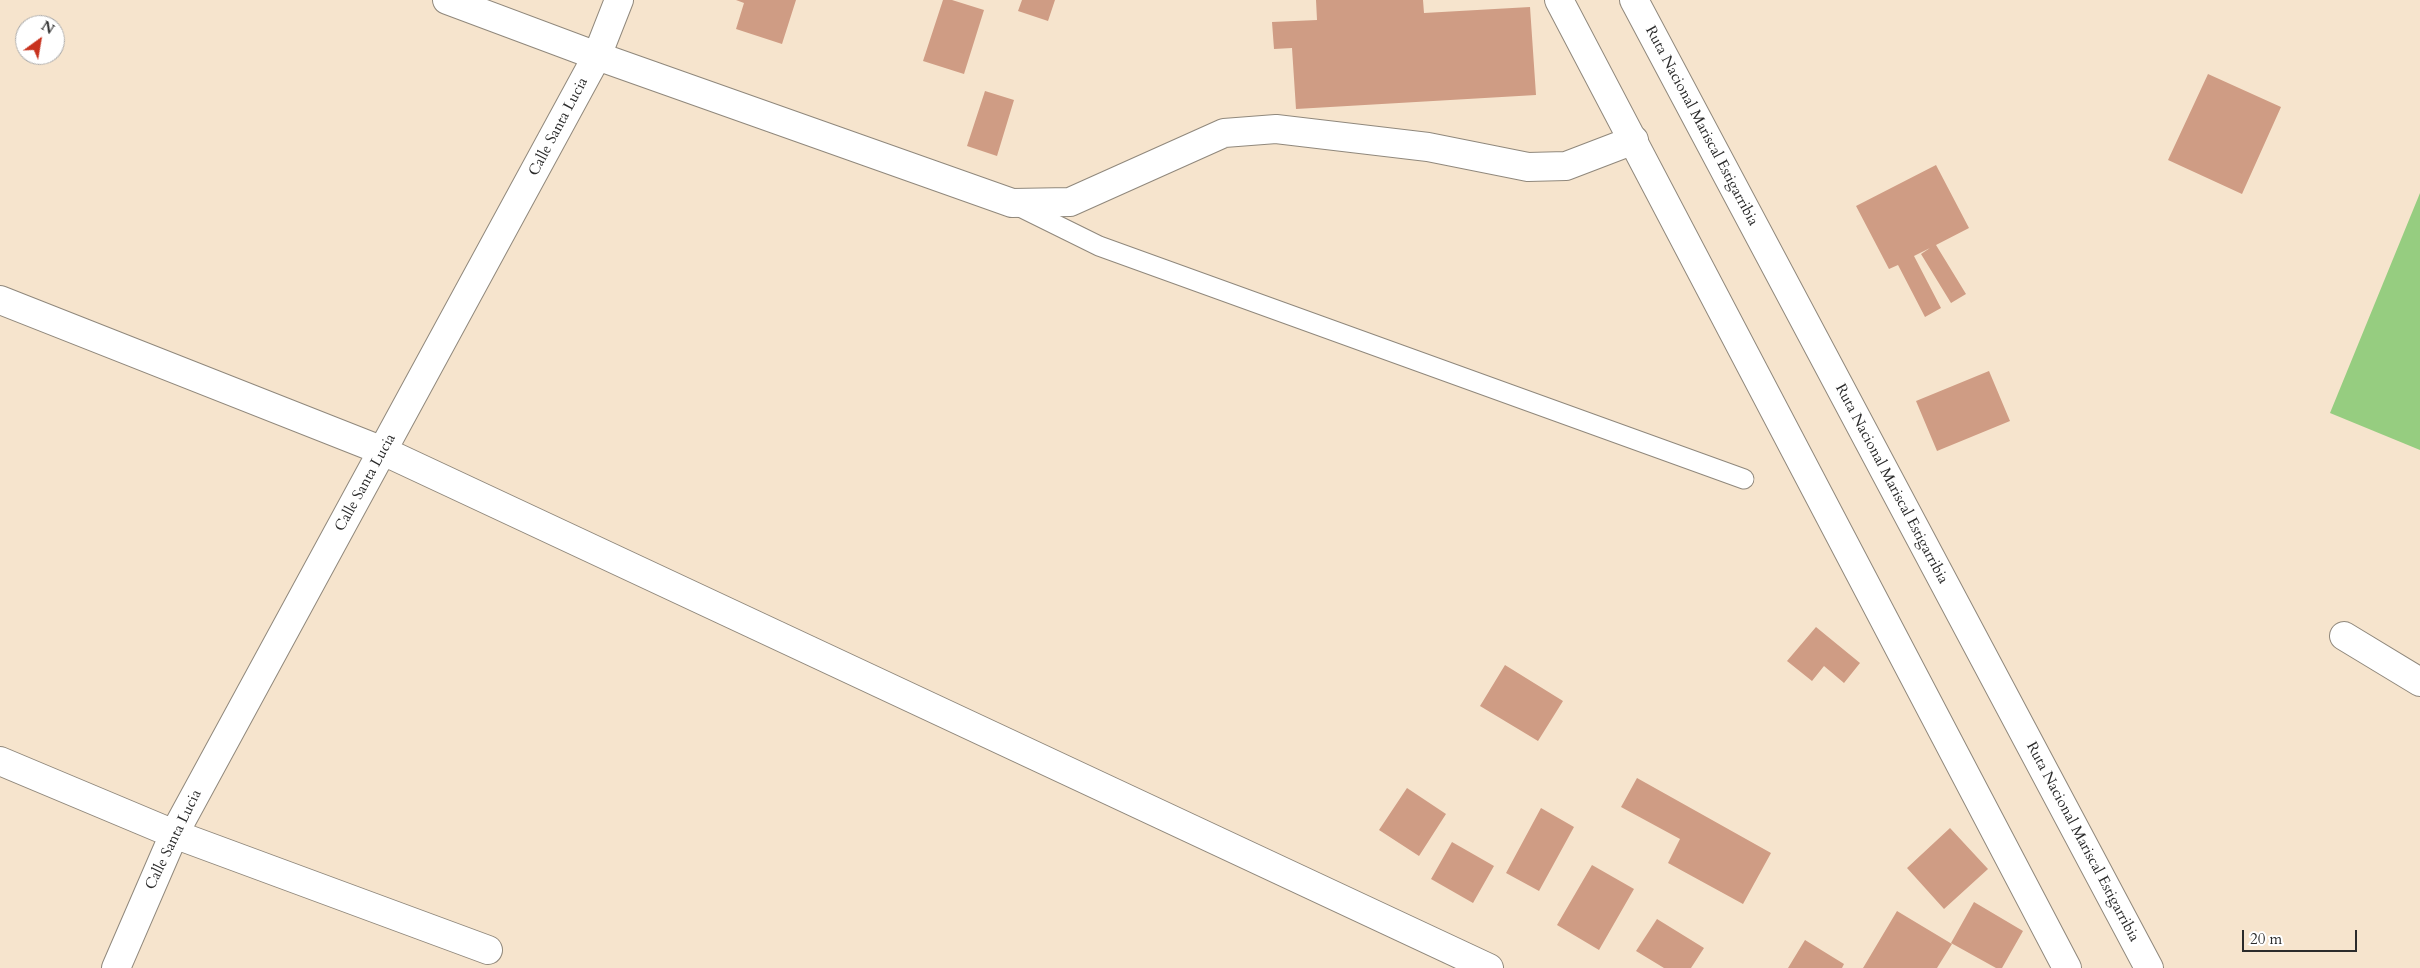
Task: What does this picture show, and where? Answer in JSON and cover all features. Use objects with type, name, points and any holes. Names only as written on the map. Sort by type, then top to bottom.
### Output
[{"type":"main road","points":[[447,0],[597,56],[1012,203],[1070,202],[1224,134],[1276,128],[1428,147],[1528,167],[1566,166],[1634,140]]},
{"type":"main road","name":"Calle Santa Lucia","points":[[116,968],[174,834],[597,56],[619,0]]},
{"type":"main road","points":[[1559,0],[2066,968]]},
{"type":"main road","name":"Ruta Nacional Mariscal Estigarribia","points":[[1634,0],[2149,968]]},
{"type":"main road","points":[[0,300],[383,451],[1489,968]]},
{"type":"main road","points":[[2344,636],[2420,682]]},
{"type":"main road","points":[[0,761],[174,834],[488,950]]},
{"type":"lane","points":[[1012,203],[1100,246],[1744,480]]},
{"type":"green space","points":[[2420,193],[2420,450],[2330,413]]},
{"type":"building","points":[[736,0],[796,0],[782,44],[736,29],[744,3]]},
{"type":"building","points":[[943,0],[952,0],[984,10],[964,74],[923,61]]},
{"type":"building","points":[[1022,0],[1055,0],[1048,21],[1018,11]]},
{"type":"building","points":[[1316,0],[1423,0],[1424,13],[1530,7],[1536,95],[1296,109],[1292,48],[1274,49],[1272,22],[1317,20]]},
{"type":"building","points":[[2208,74],[2281,107],[2242,194],[2168,160]]},
{"type":"building","points":[[985,91],[1014,100],[997,156],[967,146]]},
{"type":"building","points":[[1936,165],[1969,228],[1936,245],[1966,294],[1951,303],[1921,254],[1930,248],[1914,256],[1941,308],[1925,317],[1898,265],[1889,269],[1856,206]]},
{"type":"building","points":[[1989,371],[2010,421],[1937,451],[1916,401]]},
{"type":"building","points":[[1816,627],[1860,663],[1844,683],[1824,666],[1812,681],[1787,661]]},
{"type":"building","points":[[1505,665],[1563,701],[1538,741],[1480,706]]},
{"type":"building","points":[[1637,778],[1771,853],[1743,904],[1668,863],[1680,839],[1621,807]]},
{"type":"building","points":[[1407,788],[1446,814],[1419,856],[1379,830]]},
{"type":"building","points":[[1541,808],[1574,827],[1539,891],[1506,873]]},
{"type":"building","points":[[1950,828],[1988,869],[1944,909],[1907,868]]},
{"type":"building","points":[[1452,842],[1494,866],[1473,903],[1431,879]]},
{"type":"building","points":[[1592,865],[1634,889],[1599,950],[1557,925]]},
{"type":"building","points":[[1974,902],[2023,931],[2002,968],[1996,968],[1951,943]]},
{"type":"building","points":[[1897,911],[1952,944],[1937,968],[1863,968]]},
{"type":"building","points":[[1657,919],[1704,948],[1691,968],[1664,968],[1636,951]]},
{"type":"building","points":[[1805,940],[1844,964],[1842,968],[1788,968]]}]
